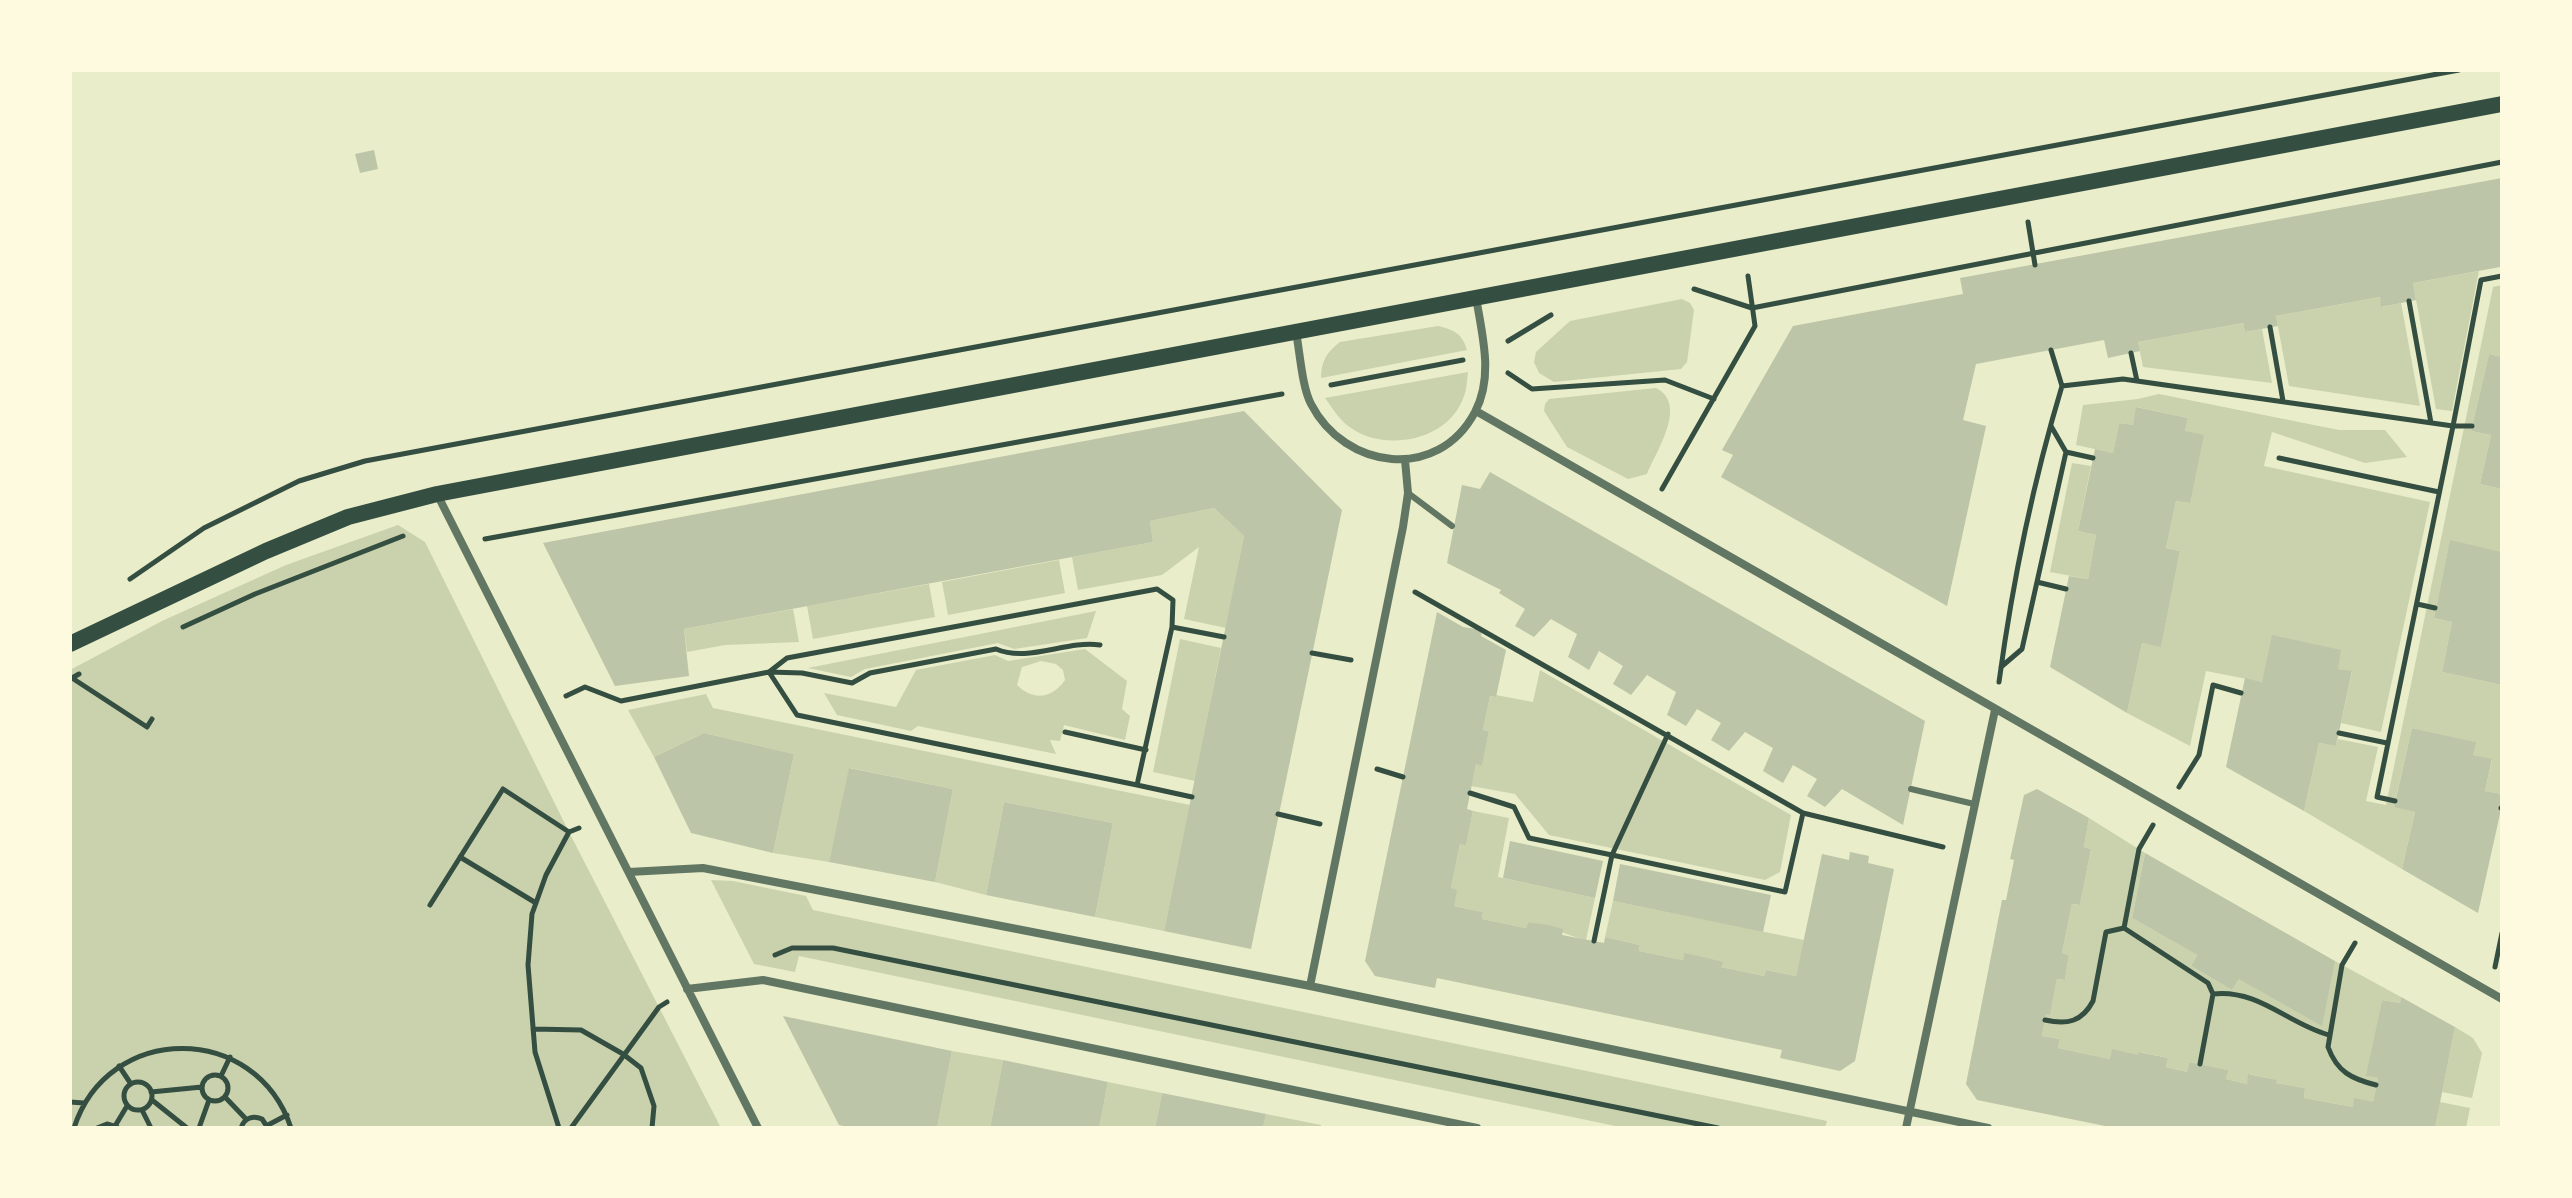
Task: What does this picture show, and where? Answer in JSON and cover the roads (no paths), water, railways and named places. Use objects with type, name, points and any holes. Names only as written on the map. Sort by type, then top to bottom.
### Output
[{"type":"main road","points":[[70,644],[280,545],[348,517],[437,494],[2502,104]]},
{"type":"street","points":[[1296,331],[1309,401],[1320,420],[1342,443],[1362,453],[1383,459],[1405,460],[1437,450],[1462,430],[1476,411],[1485,379],[1485,356],[1475,297]]},
{"type":"street","points":[[1476,411],[2502,999]]},
{"type":"street","points":[[1310,986],[1393,580],[1408,493],[1405,460]]},
{"type":"street","points":[[437,494],[758,1128]]},
{"type":"street","points":[[1906,1128],[1995,710]]},
{"type":"street","points":[[629,872],[703,868],[1310,986],[1988,1128]]},
{"type":"street","points":[[687,989],[763,980],[1454,1126],[1477,1128]]},
{"type":"lane","points":[[1408,493],[1452,526]]},
{"type":"lane","points":[[1911,789],[1974,804]]}]
